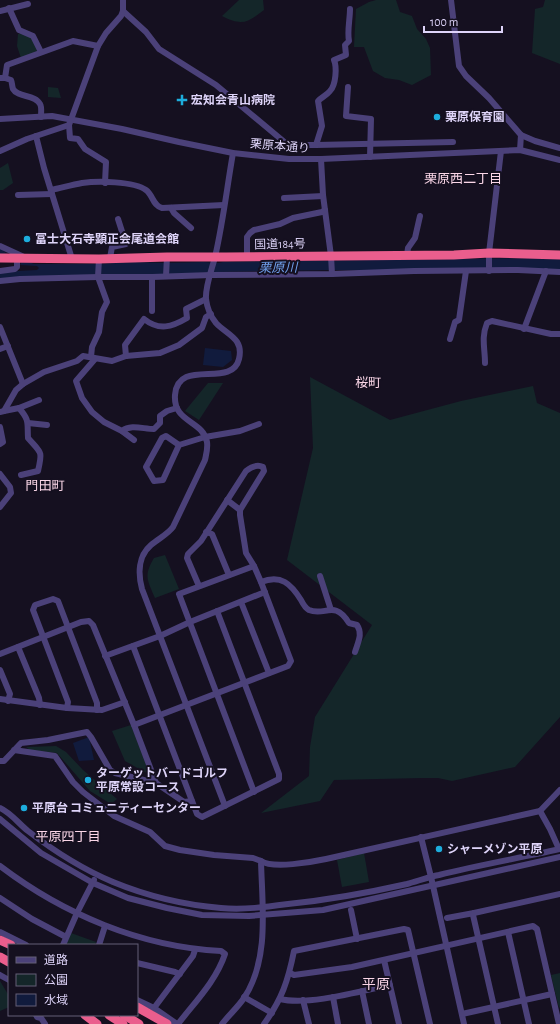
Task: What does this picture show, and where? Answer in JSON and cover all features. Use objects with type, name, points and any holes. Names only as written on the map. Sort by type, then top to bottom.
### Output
[{"type":"highway","name":"国道184号","points":[[0,258],[21,260],[72,259],[99,261],[110,258],[214,260],[247,257],[331,258],[407,255],[560,255]]},
{"type":"highway","points":[[0,955],[8,961]]},
{"type":"highway","points":[[138,1008],[168,1024]]},
{"type":"highway","points":[[86,1016],[97,1024]]},
{"type":"highway","points":[[112,1016],[124,1024]]},
{"type":"highway","points":[[126,1016],[139,1024]]},
{"type":"street","points":[[451,0],[459,66],[466,76],[489,98],[521,135],[535,141],[560,148]]},
{"type":"street","points":[[105,183],[106,162],[85,149],[78,139],[70,138],[70,122],[98,46],[106,33],[121,16],[124,1]]},
{"type":"street","points":[[0,10],[28,4]]},
{"type":"street","points":[[9,8],[19,30],[33,36],[41,52]]},
{"type":"street","points":[[316,146],[322,126],[318,102],[322,97],[331,91],[333,87],[335,75],[334,60],[346,55],[344,44],[349,41],[347,34],[350,9]]},
{"type":"street","points":[[123,11],[146,32],[159,50],[216,85],[288,145],[316,146],[370,143],[453,142]]},
{"type":"street","points":[[41,117],[41,106],[38,102],[29,96],[14,91],[11,80],[3,78],[6,65],[76,41],[98,46]]},
{"type":"street","points":[[348,86],[346,116],[371,119],[370,157]]},
{"type":"street","name":"栗原本通り","points":[[0,119],[52,116],[70,122],[233,153],[289,159],[321,159],[520,150],[560,160]]},
{"type":"street","points":[[0,152],[70,122]]},
{"type":"street","points":[[520,150],[521,135]]},
{"type":"street","points":[[36,136],[72,259]]},
{"type":"street","points":[[289,159],[291,146]]},
{"type":"street","points":[[489,270],[489,256],[501,151]]},
{"type":"street","points":[[225,806],[160,636],[140,579],[142,559],[146,550],[168,534],[173,527],[208,450],[205,437],[200,430],[181,415],[178,408],[176,402],[176,391],[180,382],[196,373],[220,374],[227,372],[239,361],[239,344],[235,338],[216,323],[206,299],[206,290],[214,260],[233,153]]},
{"type":"street","points":[[321,159],[323,196],[332,272]]},
{"type":"street","points":[[18,195],[52,192],[82,183],[105,183],[137,185],[148,191],[159,208],[224,205]]},
{"type":"street","points":[[284,198],[323,196]]},
{"type":"street","points":[[171,208],[174,213],[191,228]]},
{"type":"street","points":[[247,257],[247,237],[254,230],[280,224],[293,218],[322,212],[325,210]]},
{"type":"street","points":[[407,255],[408,248],[415,238],[420,216]]},
{"type":"street","points":[[110,258],[112,247],[126,244],[118,219]]},
{"type":"street","points":[[0,246],[21,260],[15,269],[0,271]]},
{"type":"street","points":[[166,275],[167,259]]},
{"type":"street","points":[[99,261],[98,275],[107,302],[102,312],[99,332],[92,347],[93,358],[76,380],[82,398],[92,412],[104,422],[122,431],[134,440]]},
{"type":"street","points":[[0,281],[98,275],[152,277],[211,273],[489,270],[560,272]]},
{"type":"street","points":[[450,339],[455,322],[459,320],[466,271]]},
{"type":"street","points":[[524,328],[546,271]]},
{"type":"street","points":[[152,277],[152,311]]},
{"type":"street","points":[[126,356],[125,345],[144,319],[152,325],[173,326],[188,318],[186,309],[206,299]]},
{"type":"street","points":[[2,412],[16,390],[23,384],[44,372],[77,361],[83,356],[112,361],[126,356],[160,353],[179,345],[202,328],[206,317],[211,314]]},
{"type":"street","points":[[485,363],[483,332],[487,323],[492,321],[551,334],[560,334]]},
{"type":"street","points":[[0,326],[23,384]]},
{"type":"street","points":[[0,349],[8,346]]},
{"type":"street","points":[[2,412],[19,408],[39,400]]},
{"type":"street","points":[[19,408],[26,416],[28,424],[28,438],[41,453],[38,471],[21,474]]},
{"type":"street","points":[[122,431],[126,428],[133,427],[154,429],[160,423],[160,416],[178,408]]},
{"type":"street","points":[[28,424],[47,425]]},
{"type":"street","points":[[180,445],[166,436],[162,438],[146,467],[154,481],[163,480],[180,445],[205,437],[240,431],[260,424]]},
{"type":"street","points":[[0,427],[3,442],[0,444]]},
{"type":"street","points":[[134,725],[288,666],[290,661],[265,592],[254,566],[246,553],[240,510],[264,471],[263,467],[259,465],[251,467],[246,471],[201,541],[188,554],[187,558],[198,586]]},
{"type":"street","points":[[0,474],[10,487],[11,493],[0,507]]},
{"type":"street","points":[[227,500],[240,510]]},
{"type":"street","points":[[206,532],[212,534],[229,575]]},
{"type":"street","points":[[254,566],[179,594],[254,792]]},
{"type":"street","points":[[320,576],[331,610]]},
{"type":"street","points":[[261,582],[270,578],[278,579],[290,585],[306,609],[312,611],[338,611],[345,616],[349,623],[356,625],[360,630],[360,639],[355,652]]},
{"type":"street","points":[[105,656],[160,636],[190,622],[265,592]]},
{"type":"street","points":[[67,708],[68,702],[33,610],[35,605],[53,599],[58,601],[97,703],[97,710]]},
{"type":"street","points":[[242,602],[269,673]]},
{"type":"street","points":[[133,646],[158,716],[197,814],[202,817],[279,779],[279,774],[218,611]]},
{"type":"street","points":[[0,654],[82,622],[89,622],[93,625],[156,782]]},
{"type":"street","points":[[18,646],[40,705]]},
{"type":"street","points":[[0,670],[10,694],[8,701]]},
{"type":"street","points":[[0,700],[97,710],[102,710],[125,702]]},
{"type":"street","points":[[0,762],[4,761],[21,743],[48,740],[86,732],[91,737],[110,770],[115,773],[156,782],[184,802],[192,800]]},
{"type":"street","points":[[14,750],[55,756],[73,782],[98,805],[128,823],[150,832],[165,846],[180,850],[214,855],[252,858],[264,864],[274,865],[309,862],[540,811],[560,790]]},
{"type":"street","points":[[0,808],[7,811],[26,830],[56,852],[96,874],[145,893],[182,903],[221,908],[263,907],[355,895],[559,849],[540,811]]},
{"type":"street","points":[[7,811],[0,819],[41,853],[93,883],[128,898],[166,908],[202,915],[263,916],[323,910],[560,857]]},
{"type":"street","points":[[421,837],[464,1024]]},
{"type":"street","points":[[222,1024],[244,997],[257,969],[261,951],[263,916],[261,862]]},
{"type":"street","points":[[0,866],[20,881],[77,913],[105,926],[144,939],[195,950],[221,951],[224,954],[220,968],[207,988],[177,1024],[154,1008],[138,1000]]},
{"type":"street","points":[[63,944],[96,874]]},
{"type":"street","points":[[447,918],[560,894]]},
{"type":"street","points":[[0,898],[32,919],[66,937]]},
{"type":"street","points":[[351,910],[357,939]]},
{"type":"street","points":[[474,913],[473,916],[498,1024]]},
{"type":"street","points":[[99,944],[105,926]]},
{"type":"street","points":[[290,973],[294,975],[384,960],[533,926],[537,929],[560,1024]]},
{"type":"street","points":[[264,1024],[280,999],[290,973],[294,951],[404,929],[408,930],[430,1024]]},
{"type":"street","points":[[0,932],[24,944]]},
{"type":"street","points":[[508,932],[529,1024]]},
{"type":"street","points":[[154,1008],[193,956],[195,950]]},
{"type":"street","points":[[384,960],[399,1024]]},
{"type":"street","points":[[138,964],[180,974]]},
{"type":"street","points":[[280,999],[288,1001],[333,997],[390,985]]},
{"type":"street","points":[[362,991],[369,1024]]},
{"type":"street","points":[[462,1014],[552,994]]},
{"type":"street","points":[[244,997],[272,1013]]},
{"type":"street","points":[[333,997],[338,1024]]},
{"type":"street","points":[[304,1000],[309,1024]]},
{"type":"street","points":[[36,1016],[41,1018],[45,1024]]},
{"type":"green space","points":[[239,0],[263,0],[264,10],[253,18],[244,22],[235,21],[222,16]]},
{"type":"green space","points":[[376,0],[396,0],[400,12],[412,16],[417,29],[426,39],[430,48],[431,75],[412,85],[399,80],[385,78],[373,71],[364,47],[354,47],[356,9]]},
{"type":"green space","points":[[545,0],[560,0],[560,64],[532,53],[535,9],[543,7]]},
{"type":"green space","points":[[18,34],[29,36],[38,51],[21,58],[17,46]]},
{"type":"green space","points":[[48,87],[58,88],[61,98],[48,97]]},
{"type":"green space","points":[[8,163],[13,183],[3,190],[0,190],[0,168]]},
{"type":"green space","points":[[310,377],[390,420],[461,401],[533,386],[537,403],[560,413],[560,717],[515,767],[452,781],[438,778],[334,780],[320,801],[261,813],[309,776],[310,747],[315,717],[372,625],[287,560],[313,448]]},
{"type":"green space","points":[[208,383],[223,383],[199,420],[185,411]]},
{"type":"green space","points":[[165,555],[179,589],[155,598],[149,583],[149,569],[154,558]]},
{"type":"green space","points":[[131,725],[150,775],[125,761],[112,731]]},
{"type":"green space","name":"ターゲットバードゴルフ 平原常設コース","points":[[56,746],[66,752],[83,770],[117,799],[111,804],[90,791],[57,753],[30,750],[26,747]]},
{"type":"green space","points":[[364,853],[369,882],[342,887],[337,860]]},
{"type":"green space","points":[[71,933],[96,942],[95,944],[66,944]]},
{"type":"green space","points":[[560,973],[560,1007],[559,1008],[551,975]]},
{"type":"green space","points":[[0,981],[8,994],[8,1007],[0,1011]]},
{"type":"water","name":"栗原川","points":[[0,248],[6,253],[34,264],[539,258],[560,259],[560,270],[332,270],[177,274],[101,274],[0,280],[0,272],[37,270],[39,268],[37,266],[20,265],[21,263],[0,256]]},
{"type":"water","points":[[205,348],[231,351],[232,360],[223,367],[203,365]]},
{"type":"water","points":[[89,737],[94,760],[79,761],[73,743]]},
{"type":"place","name":"宏知会青山病院","points":[[182,100]]},
{"type":"place","name":"栗原保育園","points":[[437,117]]},
{"type":"place","name":"冨士大石寺顕正会尾道会館","points":[[27,239]]},
{"type":"place","name":"ターゲットバードゴルフ 平原常設コース","points":[[88,780]]},
{"type":"place","name":"平原台 コミュニティーセンター","points":[[24,808]]},
{"type":"place","name":"シャーメゾン平原","points":[[439,849]]},
{"type":"district","name":"栗原西二丁目","points":[[463,178]]},
{"type":"district","name":"桜町","points":[[368,382]]},
{"type":"district","name":"門田町","points":[[45,485]]},
{"type":"district","name":"平原四丁目","points":[[68,836]]},
{"type":"district","name":"平原","points":[[376,984]]}]
